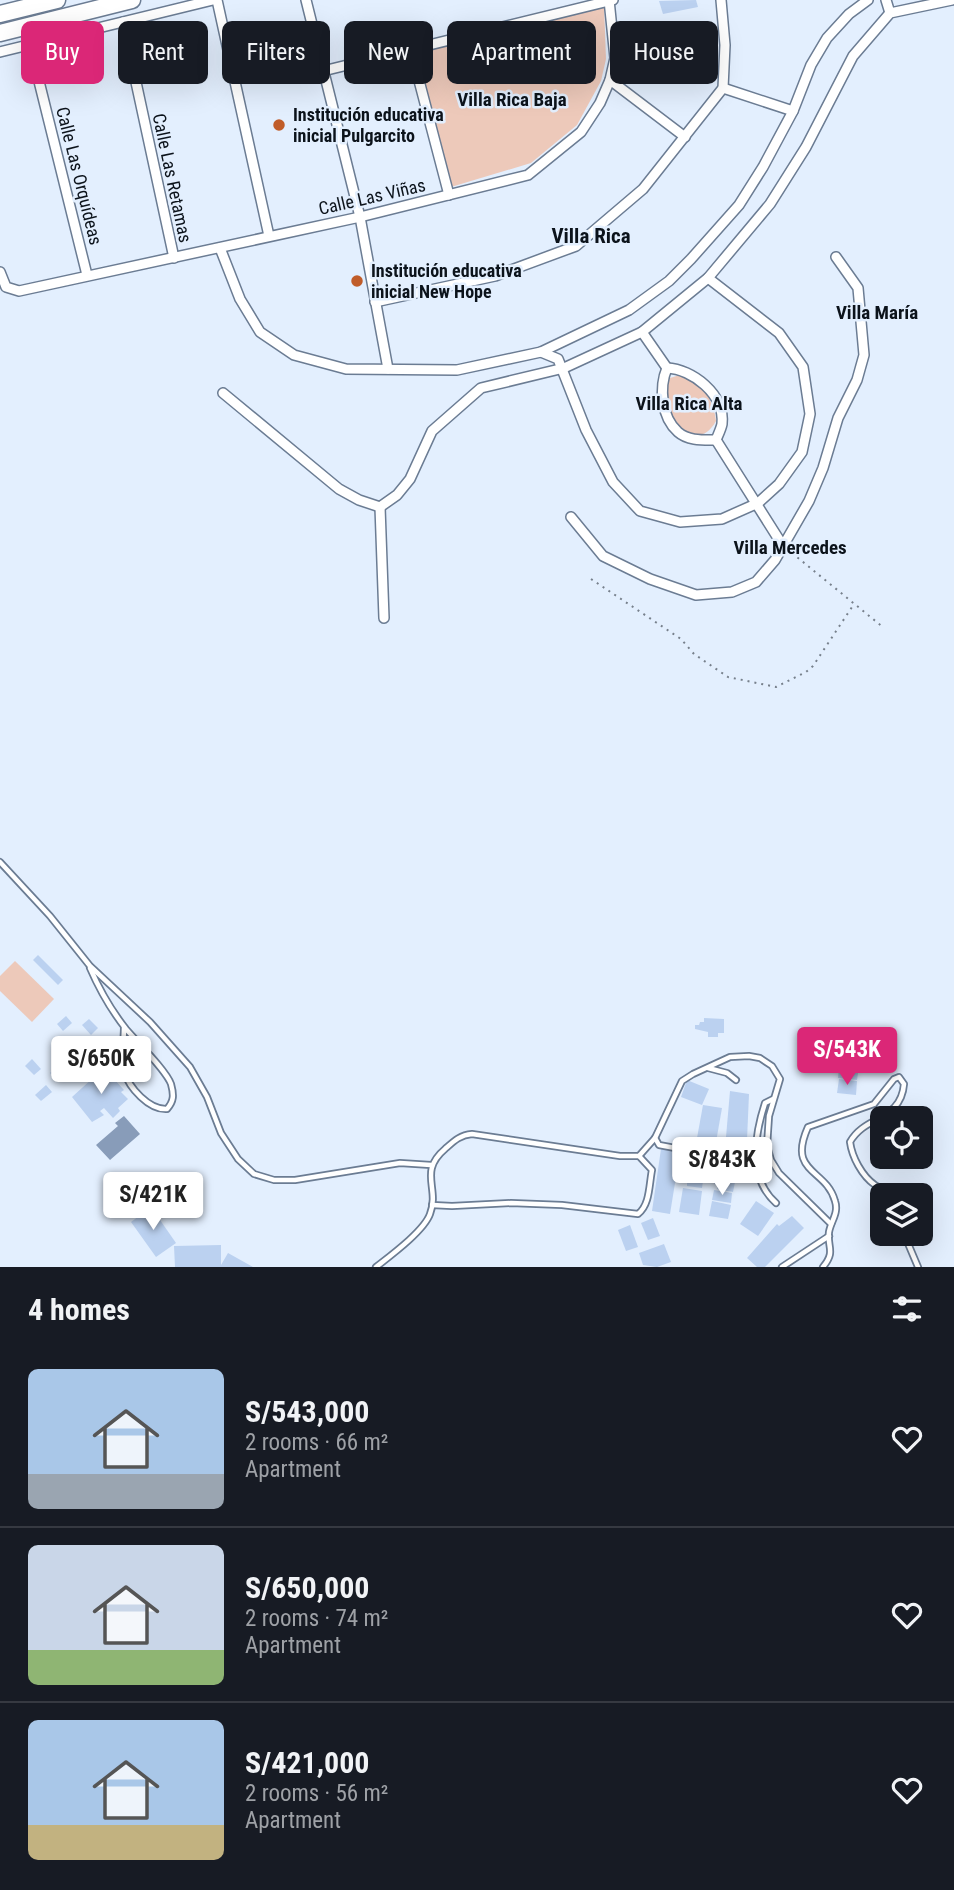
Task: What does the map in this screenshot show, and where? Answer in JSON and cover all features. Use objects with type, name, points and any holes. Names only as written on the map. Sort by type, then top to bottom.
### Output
[{"type":"highway","points":[[0,14],[57,0]]},
{"type":"highway","points":[[45,21],[132,0]]},
{"type":"highway","points":[[19,9],[23,21]]},
{"type":"highway","points":[[0,33],[21,27]]},
{"type":"street","points":[[127,21],[215,0],[269,236]]},
{"type":"street","points":[[306,0],[311,21]]},
{"type":"street","points":[[433,44],[611,0]]},
{"type":"street","name":"Calle Las Viñas","points":[[611,0],[612,21]]},
{"type":"street","points":[[375,302],[495,276],[576,246],[643,189],[723,88],[725,45],[721,0]]},
{"type":"street","points":[[220,248],[240,299],[260,332],[294,355],[346,369],[457,370],[541,352],[629,310],[668,281],[691,259],[738,205],[763,167],[793,111],[811,65],[827,37],[849,14],[868,0]]},
{"type":"street","points":[[886,0],[890,13]]},
{"type":"street","points":[[380,507],[397,495],[410,479],[432,431],[481,388],[564,368],[642,332],[708,278],[770,204],[806,147],[853,56],[890,13],[953,0]]},
{"type":"street","points":[[0,52],[21,47]]},
{"type":"street","name":"Calle Las Viñas","points":[[0,272],[8,289],[19,291],[360,217],[528,175],[581,132],[592,119],[610,80]]},
{"type":"street","name":"Calle Las Orquídeas","points":[[40,84],[87,275]]},
{"type":"street","name":"Calle Las Retamas","points":[[136,84],[174,258]]},
{"type":"street","points":[[326,84],[360,217],[388,369]]},
{"type":"street","points":[[420,84],[449,195]]},
{"type":"street","points":[[615,84],[685,137]]},
{"type":"street","points":[[723,88],[793,111]]},
{"type":"street","points":[[571,517],[603,556],[650,579],[696,595],[732,592],[756,582],[775,561],[809,501],[838,418],[857,380],[864,355],[858,288],[836,257]]},
{"type":"street","points":[[541,352],[558,359],[564,368],[586,430],[613,482],[640,511],[680,522],[722,519],[758,503],[779,484],[802,452],[810,414],[803,367],[779,333],[708,278]]},
{"type":"street","points":[[642,332],[667,368]]},
{"type":"street","points":[[667,368],[661,388],[663,406],[677,432],[698,440],[716,440]]},
{"type":"street","points":[[667,368],[677,368],[693,374],[716,400],[722,424],[716,440]]},
{"type":"street","points":[[223,393],[339,489],[380,507]]},
{"type":"street","points":[[716,440],[783,546]]},
{"type":"street","points":[[380,507],[384,618]]},
{"type":"lane","points":[[0,862],[50,916],[90,966],[150,1022],[190,1067],[207,1097],[221,1133],[238,1160],[254,1174],[274,1180],[295,1180],[400,1163],[431,1165]]},
{"type":"lane","points":[[90,966],[102,996],[124,1027],[170,1081],[174,1096],[173,1103],[167,1109],[159,1110],[151,1106],[129,1082],[124,1070],[124,1027]]},
{"type":"lane","points":[[639,1156],[655,1138],[682,1081],[730,1057],[760,1058],[772,1066],[780,1079],[767,1133],[771,1160],[779,1173],[831,1224]]},
{"type":"lane","points":[[707,1068],[727,1073],[736,1080]]},
{"type":"lane","points":[[823,1267],[830,1259],[832,1249],[829,1236],[837,1211],[835,1199],[808,1168],[802,1156],[804,1135],[808,1127],[874,1104],[894,1079],[899,1077],[904,1084],[900,1101],[892,1111],[860,1131],[850,1142],[858,1167],[873,1183]]},
{"type":"lane","points":[[774,1098],[765,1103],[756,1151],[758,1179],[766,1194],[776,1203]]},
{"type":"lane","points":[[376,1267],[430,1216],[431,1165],[434,1158],[461,1135],[472,1134],[620,1156],[639,1156],[652,1170],[644,1210],[638,1214],[562,1205],[432,1205]]},
{"type":"lane","points":[[655,1138],[659,1145],[675,1149]]},
{"type":"lane","points":[[782,1267],[829,1236]]},
{"type":"lane","points":[[909,1246],[918,1267]]},
{"type":"path","points":[[783,546],[884,628]]},
{"type":"path","points":[[591,579],[681,639],[694,654],[728,677],[776,687],[813,666],[854,604]]},
{"type":"shaded area","points":[[604,5],[606,59],[601,81],[577,125],[531,163],[451,187],[425,84],[433,84],[433,48],[447,44],[447,84],[596,84],[596,21],[540,21]]},
{"type":"shaded area","points":[[683,374],[706,393],[716,421],[707,432],[698,435],[679,425],[667,403],[670,378]]},
{"type":"shaded area","points":[[15,961],[54,999],[32,1022],[0,991],[0,976]]},
{"type":"water","points":[[124,1116],[140,1134],[110,1160],[96,1145],[118,1126],[115,1123]]},
{"type":"building","points":[[696,0],[698,7],[663,14],[659,1]]},
{"type":"building","points":[[38,955],[63,980],[58,985],[33,960]]},
{"type":"building","points":[[66,1016],[72,1023],[63,1031],[57,1024]]},
{"type":"building","points":[[704,1018],[724,1019],[724,1033],[718,1033],[718,1037],[708,1037],[708,1032],[695,1029],[695,1025],[704,1022]]},
{"type":"building","points":[[89,1019],[98,1028],[91,1035],[82,1025]]},
{"type":"building","points":[[60,1039],[66,1041],[66,1053],[60,1055],[54,1053],[52,1047],[54,1041]]},
{"type":"building","points":[[858,1044],[859,1060],[841,1061],[841,1052],[837,1053],[837,1045]]},
{"type":"building","points":[[32,1059],[41,1069],[34,1075],[25,1066]]},
{"type":"building","points":[[60,1064],[66,1071],[57,1080],[50,1073]]},
{"type":"building","points":[[839,1065],[859,1067],[857,1080],[838,1078]]},
{"type":"building","points":[[104,1068],[124,1090],[121,1092],[128,1099],[118,1108],[120,1111],[113,1118],[104,1108],[100,1111],[104,1115],[92,1122],[72,1097]]},
{"type":"building","points":[[839,1079],[857,1081],[856,1095],[837,1093]]},
{"type":"building","points":[[687,1080],[709,1089],[702,1105],[681,1097]]},
{"type":"building","points":[[46,1085],[52,1092],[41,1101],[35,1095]]},
{"type":"building","points":[[730,1091],[749,1094],[746,1163],[724,1160]]},
{"type":"building","points":[[703,1105],[722,1108],[716,1142],[697,1138]]},
{"type":"building","points":[[661,1149],[680,1152],[670,1214],[652,1211]]},
{"type":"building","points":[[685,1164],[705,1167],[702,1188],[687,1186],[687,1181],[683,1181]]},
{"type":"building","points":[[714,1179],[735,1182],[733,1192],[717,1189],[718,1185],[714,1184]]},
{"type":"building","points":[[683,1188],[702,1191],[699,1215],[679,1212]]},
{"type":"building","points":[[714,1190],[732,1193],[731,1203],[712,1200]]},
{"type":"building","points":[[712,1201],[731,1205],[728,1219],[709,1216]]},
{"type":"building","points":[[756,1201],[774,1213],[758,1236],[740,1224]]},
{"type":"building","points":[[151,1207],[176,1243],[156,1257],[131,1222]]},
{"type":"building","points":[[792,1216],[804,1228],[765,1267],[757,1267],[747,1258],[777,1224],[779,1226]]},
{"type":"building","points":[[653,1218],[660,1236],[648,1240],[641,1223]]},
{"type":"building","points":[[630,1225],[638,1247],[626,1251],[618,1230]]},
{"type":"building","points":[[664,1244],[671,1262],[657,1267],[643,1265],[639,1253]]},
{"type":"building","points":[[221,1245],[221,1265],[228,1253],[253,1267],[175,1267],[174,1246]]},
{"type":"place","name":"Institución educativa inicial Pulgarcito","points":[[279,125]]},
{"type":"place","name":"Institución educativa inicial New Hope","points":[[357,281]]},
{"type":"district","name":"Villa Rica Baja","points":[[512,99]]},
{"type":"district","name":"Villa Rica","points":[[591,236]]},
{"type":"district","name":"Villa María","points":[[877,312]]},
{"type":"district","name":"Villa Rica Alta","points":[[689,403]]},
{"type":"district","name":"Villa Mercedes","points":[[790,547]]}]
